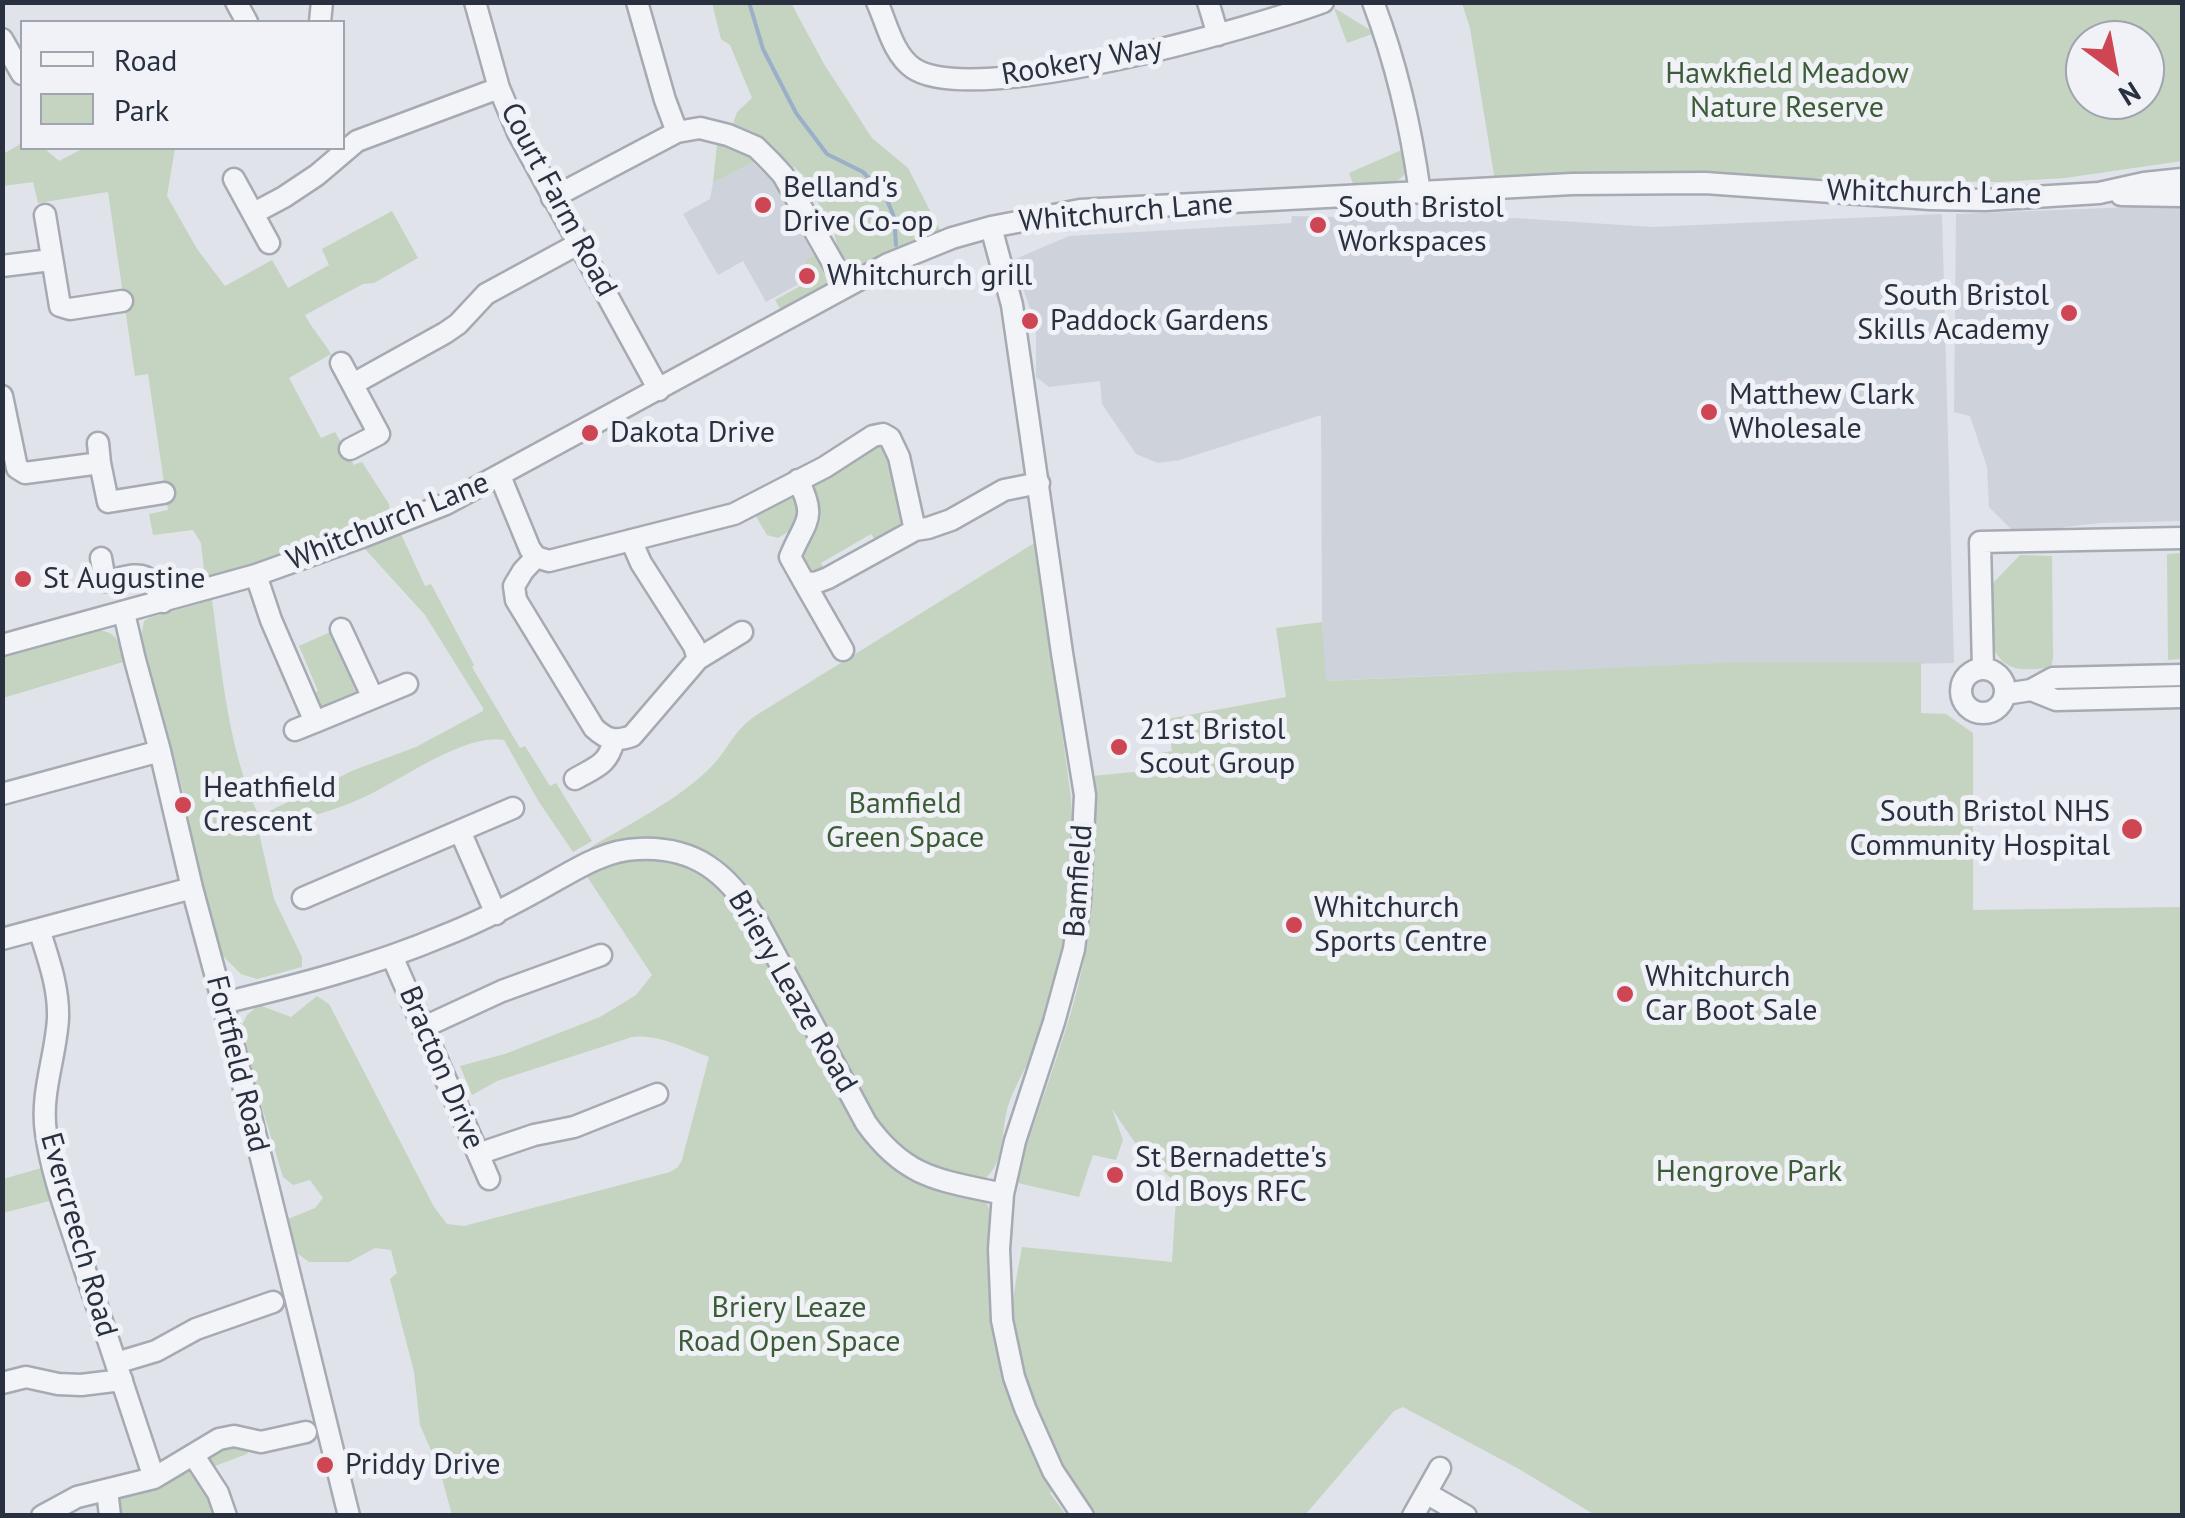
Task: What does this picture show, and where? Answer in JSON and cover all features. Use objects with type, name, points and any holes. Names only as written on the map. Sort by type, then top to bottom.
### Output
[{"type":"street","name":"Court Farm Road","points":[[474,2],[499,88],[518,133],[660,390]]},
{"type":"street","points":[[637,2],[664,100],[678,132]]},
{"type":"street","name":"Rookery Way","points":[[877,2],[901,58],[930,77],[946,80],[982,80],[1060,70],[1159,50],[1323,2]]},
{"type":"street","points":[[1208,2],[1218,35]]},
{"type":"street","points":[[1373,2],[1402,93],[1420,193]]},
{"type":"street","points":[[2,39],[20,70]]},
{"type":"street","points":[[345,150],[357,140],[499,88]]},
{"type":"street","points":[[552,198],[678,132],[700,128],[728,135],[756,148],[784,174],[846,286]]},
{"type":"street","points":[[254,213],[306,182],[345,150]]},
{"type":"street","points":[[234,178],[269,242]]},
{"type":"street","name":"Whitchurch Lane","points":[[2099,193],[2182,179]]},
{"type":"street","name":"Whitchurch Lane","points":[[2,646],[256,575],[446,504],[846,286],[916,251],[991,227],[1080,210],[1572,184],[1705,183],[1965,200],[2099,193],[2182,196]]},
{"type":"street","points":[[44,216],[60,306],[122,301]]},
{"type":"street","name":"Bamfield","points":[[991,227],[1012,305],[1084,795],[1076,940],[1003,1194],[998,1249],[1002,1320],[1025,1408],[1053,1471],[1083,1516]]},
{"type":"street","points":[[353,384],[458,324],[486,294],[578,244]]},
{"type":"street","points":[[2,266],[51,260]]},
{"type":"street","points":[[341,363],[380,434],[350,449]]},
{"type":"street","points":[[3,406],[17,468],[26,473],[99,453],[108,502],[164,493]]},
{"type":"street","points":[[500,476],[530,549],[536,557],[549,561],[724,518],[883,434],[894,445],[915,530]]},
{"type":"street","points":[[798,480],[810,510],[808,523],[790,557],[844,650]]},
{"type":"street","points":[[804,582],[828,578],[915,530],[951,520],[1004,490],[1039,483]]},
{"type":"street","points":[[1983,669],[1980,542],[2182,538]]},
{"type":"street","points":[[631,540],[698,659]]},
{"type":"street","points":[[536,557],[514,586],[516,600],[594,728],[606,738],[620,740],[632,736],[698,659],[742,632]]},
{"type":"street","points":[[101,558],[106,589],[140,575],[153,581],[162,602]]},
{"type":"street","points":[[256,575],[305,726],[407,684]]},
{"type":"street","name":"Fortfield Road","points":[[124,613],[349,1516]]},
{"type":"street","points":[[341,629],[373,698]]},
{"type":"street","points":[[1983,669],[1998,676],[2005,694],[2000,706],[1982,714],[1965,704],[1954,691],[1969,675],[1983,669]]},
{"type":"street","points":[[2005,694],[2031,690],[2053,678],[2182,675]]},
{"type":"street","points":[[2031,690],[2056,700],[2182,697]]},
{"type":"street","points":[[574,779],[605,762],[614,740]]},
{"type":"street","points":[[2,794],[160,751]]},
{"type":"street","points":[[317,899],[513,808]]},
{"type":"street","points":[[460,831],[496,914]]},
{"type":"street","name":"Briery Leaze Road","points":[[224,1004],[392,956],[496,914],[613,852],[638,848],[687,855],[707,864],[739,892],[882,1146],[929,1178],[1003,1194]]},
{"type":"street","points":[[2,938],[192,888]]},
{"type":"street","name":"Evercreech Road","points":[[38,928],[58,1001],[45,1106],[46,1130],[62,1199],[154,1478]]},
{"type":"street","points":[[424,1027],[586,953]]},
{"type":"street","name":"Bracton Drive","points":[[392,956],[489,1180]]},
{"type":"street","points":[[478,1154],[534,1135],[574,1127],[657,1094]]},
{"type":"street","points":[[623,1110],[631,1130]]},
{"type":"street","points":[[2,1382],[26,1377],[81,1385],[119,1371],[196,1329],[273,1302]]},
{"type":"street","points":[[42,1516],[77,1497],[154,1478],[219,1440],[234,1436],[262,1442],[306,1432]]},
{"type":"street","points":[[194,1456],[218,1494],[226,1516]]},
{"type":"street","points":[[1413,1516],[1440,1468]]},
{"type":"street","points":[[107,1490],[110,1516]]},
{"type":"street","points":[[1426,1493],[1466,1516]]},
{"type":"shaded area","points":[[753,162],[774,184],[814,256],[822,258],[828,268],[766,302],[743,261],[718,275],[683,214],[710,199],[713,183]]},
{"type":"shaded area","name":"South Bristol Skills Academy","points":[[2182,205],[2182,521],[2100,523],[2065,527],[2050,534],[2027,535],[2012,530],[1989,507],[1987,467],[1970,416],[1954,412],[1956,214]]},
{"type":"shaded area","points":[[1942,214],[1954,663],[1325,681],[1321,415],[1180,460],[1158,463],[1136,454],[1102,404],[1100,381],[1049,387],[1036,377],[1034,320],[1013,260],[1069,236],[1291,223],[1292,216],[1515,218],[1652,227]]},
{"type":"green space","points":[[712,3],[791,3],[824,64],[872,138],[908,168],[941,232],[870,264],[845,261],[838,248],[836,226],[829,213],[825,215],[803,175],[762,140],[732,127],[737,112],[752,98],[730,45],[721,39]]},
{"type":"green space","name":"Hawkfield Meadow Nature Reserve","points":[[1462,3],[2182,3],[2182,161],[2065,178],[1999,182],[1831,177],[1495,181],[1470,28]]},
{"type":"green space","points":[[1336,9],[1375,33],[1347,43]]},
{"type":"green space","points":[[20,144],[20,150],[46,150],[59,161],[80,150],[175,150],[167,196],[197,249],[225,286],[272,260],[288,288],[329,265],[322,249],[392,211],[418,258],[305,315],[331,354],[289,378],[321,438],[335,432],[354,465],[362,462],[389,504],[390,515],[306,548],[205,580],[201,543],[193,530],[153,535],[149,514],[168,510],[148,374],[135,376],[108,192],[38,203],[33,182],[3,186],[3,154]]},
{"type":"green space","points":[[717,144],[739,149],[750,155],[753,162],[713,183]]},
{"type":"green space","points":[[1404,149],[1407,170],[1403,176],[1384,185],[1354,186],[1349,173]]},
{"type":"green space","points":[[814,256],[823,259],[827,267],[829,279],[825,287],[781,310],[775,300],[815,278],[805,261]]},
{"type":"green space","points":[[873,443],[888,448],[904,517],[902,526],[877,542],[871,534],[821,563],[826,572],[808,573],[800,565],[811,482]]},
{"type":"green space","points":[[793,493],[802,499],[796,527],[778,538],[767,535],[753,511]]},
{"type":"green space","points":[[401,534],[425,586],[431,584],[472,667],[520,748],[525,746],[550,786],[556,783],[592,841],[573,852],[504,740],[488,740],[451,751],[360,799],[324,812],[261,826],[258,819],[274,899],[302,957],[302,967],[257,979],[241,974],[222,955],[206,908],[183,791],[141,637],[144,621],[212,600],[233,738],[259,816],[354,770],[416,747],[483,711],[425,615],[365,549]]},
{"type":"green space","name":"Bamfield Green Space","points":[[1036,542],[1071,798],[1070,891],[1062,953],[1047,1013],[1008,1106],[996,1163],[986,1178],[944,1172],[922,1164],[884,1131],[764,912],[743,880],[719,858],[695,846],[662,840],[594,851],[591,847],[697,780],[755,716]]},
{"type":"green space","points":[[2182,553],[2182,659],[2168,660],[2167,554]]},
{"type":"green space","points":[[2020,555],[2052,556],[2051,668],[2011,666],[1993,648],[1993,583]]},
{"type":"green space","name":"Hengrove Park","points":[[1322,622],[1326,681],[1743,662],[1921,662],[1921,713],[1946,714],[1973,733],[1973,910],[2182,907],[2182,1515],[1595,1515],[1403,1407],[1394,1411],[1305,1515],[1096,1515],[1053,1450],[1022,1374],[1013,1314],[1022,1247],[1172,1262],[1177,1183],[1142,1153],[1112,1109],[1123,1140],[1116,1160],[1093,1155],[1079,1197],[1018,1183],[1075,999],[1087,945],[1094,861],[1092,776],[1144,771],[1143,756],[1172,751],[1167,719],[1286,697],[1276,628]]},
{"type":"green space","points":[[337,629],[362,685],[360,697],[339,705],[320,706],[309,696],[318,691],[299,646]]},
{"type":"green space","points":[[98,630],[117,640],[123,662],[3,698],[3,656]]},
{"type":"green space","name":"Briery Leaze Road Open Space","points":[[641,854],[700,865],[737,901],[862,1128],[982,1196],[990,1213],[991,1297],[1004,1375],[1020,1423],[1053,1491],[1050,1493],[1066,1515],[452,1515],[440,1471],[420,1425],[414,1372],[390,1279],[397,1273],[391,1250],[375,1248],[349,1262],[309,1262],[297,1253],[288,1219],[315,1208],[323,1198],[310,1180],[293,1185],[283,1177],[239,1031],[247,1015],[259,1005],[291,1017],[317,996],[329,1004],[434,1207],[447,1224],[464,1226],[670,1172],[682,1160],[709,1057],[661,1040],[632,1037],[497,1081],[472,1095],[460,1066],[505,1054],[600,1017],[636,995],[652,975],[586,875],[592,868]]},
{"type":"green space","points":[[45,1167],[53,1200],[3,1213],[3,1179]]},
{"type":"green space","points":[[237,1444],[249,1449],[247,1454],[211,1466],[209,1458],[214,1451]]},
{"type":"green space","points":[[189,1470],[197,1473],[220,1515],[117,1515],[116,1500],[120,1496]]},
{"type":"waterway","points":[[749,2],[763,49],[796,113],[827,154],[863,172],[885,195],[894,217],[896,245]]},
{"type":"place","name":"Belland's Drive Co-op","points":[[763,205]]},
{"type":"place","name":"South Bristol Workspaces","points":[[1318,225]]},
{"type":"place","name":"Whitchurch grill","points":[[807,276]]},
{"type":"place","name":"South Bristol Skills Academy","points":[[2069,313]]},
{"type":"place","name":"Paddock Gardens","points":[[1030,321]]},
{"type":"place","name":"Matthew Clark Wholesale","points":[[1709,412]]},
{"type":"place","name":"Dakota Drive","points":[[590,433]]},
{"type":"place","name":"St Augustine","points":[[23,579]]},
{"type":"place","name":"21st Bristol Scout Group","points":[[1119,747]]},
{"type":"place","name":"Heathfield Crescent","points":[[183,805]]},
{"type":"place","name":"South Bristol NHS Community Hospital","points":[[2132,829]]},
{"type":"place","name":"Whitchurch Sports Centre","points":[[1294,925]]},
{"type":"place","name":"Whitchurch Car Boot Sale","points":[[1625,994]]},
{"type":"place","name":"St Bernadette's Old Boys RFC","points":[[1115,1175]]},
{"type":"place","name":"Priddy Drive","points":[[325,1465]]}]
